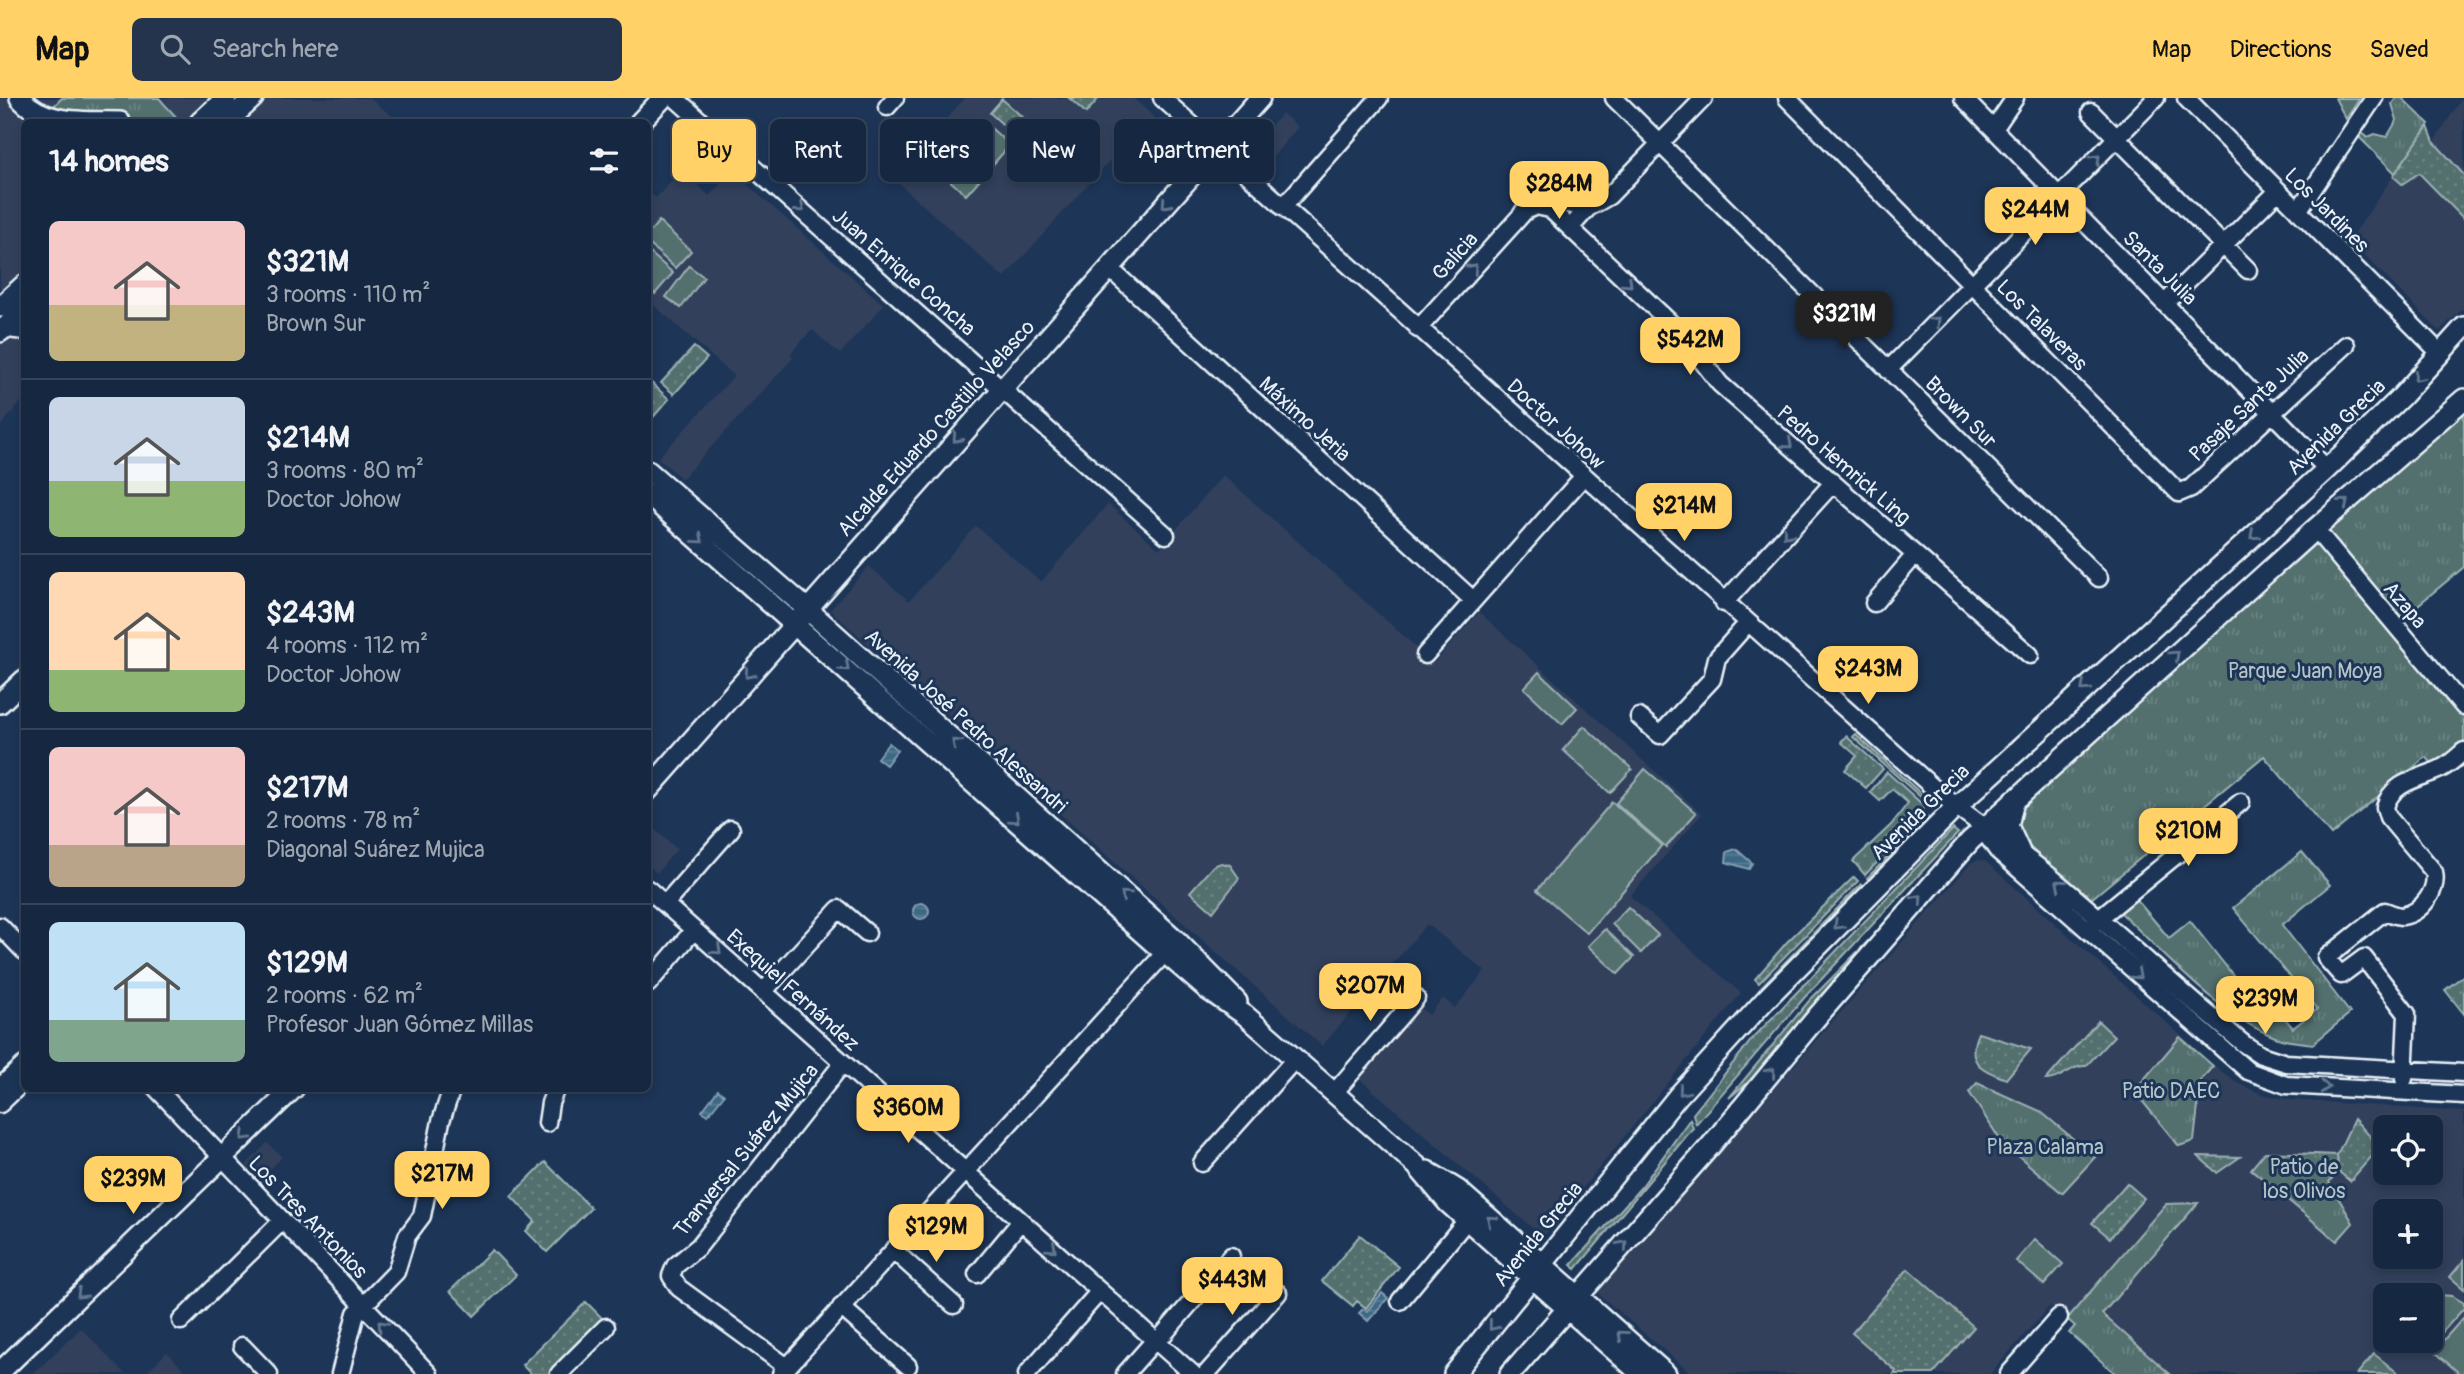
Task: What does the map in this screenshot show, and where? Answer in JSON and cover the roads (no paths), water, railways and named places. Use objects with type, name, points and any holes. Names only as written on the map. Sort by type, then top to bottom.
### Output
[{"type":"main road","points":[[203,119],[226,98]]},
{"type":"main road","points":[[230,119],[254,98]]},
{"type":"main road","points":[[254,98],[255,119]]},
{"type":"main road","points":[[643,119],[663,98]]},
{"type":"main road","name":"Alcalde Eduardo Castillo Velasco","points":[[1241,119],[1260,98]]},
{"type":"main road","points":[[16,99],[34,111],[53,118],[69,119]]},
{"type":"main road","points":[[16,99],[31,119]]},
{"type":"main road","name":"Alcalde Eduardo Castillo Velasco","points":[[651,787],[1185,182]]},
{"type":"main road","points":[[0,307],[21,288]]},
{"type":"main road","points":[[7,330],[21,314]]},
{"type":"main road","name":"Avenida Grecia","points":[[1454,1374],[1729,1037],[1956,807],[2327,469],[2401,397],[2464,327]]},
{"type":"main road","points":[[1510,1374],[1712,1144],[1909,908],[1982,829],[2315,529],[2464,399]]},
{"type":"main road","name":"Avenida José Pedro Alessandri","points":[[651,475],[800,615],[1170,947],[1208,990],[1245,1015],[1416,1165],[1467,1220],[1537,1271]]},
{"type":"main road","name":"Avenida José Pedro Alessandri","points":[[651,497],[800,615]]},
{"type":"main road","points":[[0,703],[21,683]]},
{"type":"main road","points":[[2015,799],[2008,826],[2020,852]]},
{"type":"main road","points":[[0,1372],[290,1092]]},
{"type":"main road","name":"Avenida José Pedro Alessandri","points":[[1416,1165],[1458,1190],[1537,1271],[1573,1303],[1666,1374]]},
{"type":"main road","name":"Avenida José Pedro Alessandri","points":[[1573,1303],[1641,1374]]},
{"type":"street","name":"Juan Enrique Concha","points":[[675,98],[1003,387],[1166,535]]},
{"type":"street","name":"Doctor Johow","points":[[1162,98],[1185,119]]},
{"type":"street","points":[[1283,207],[1379,98]]},
{"type":"street","name":"Brown Sur","points":[[1614,98],[2099,578]]},
{"type":"street","points":[[1570,228],[1588,208],[1609,196],[1704,98]]},
{"type":"street","name":"Los Talaveras","points":[[1787,98],[2179,493]]},
{"type":"street","name":"Santa Julia","points":[[1963,98],[2327,469]]},
{"type":"street","points":[[1994,129],[2015,98]]},
{"type":"street","points":[[1888,370],[2156,98]]},
{"type":"street","points":[[2298,211],[2374,98]]},
{"type":"street","name":"Los Jardines","points":[[2197,101],[2278,191],[2439,352]]},
{"type":"street","points":[[2091,112],[2248,270]]},
{"type":"street","name":"Doctor Johow","points":[[1255,182],[1747,624],[1982,829]]},
{"type":"street","name":"Galicia","points":[[1419,329],[1544,190],[1554,184],[1564,187],[1588,208]]},
{"type":"street","points":[[2165,303],[2278,191]]},
{"type":"street","name":"Pedro Hemrick Ling","points":[[1523,212],[1536,206],[1550,209],[1679,331],[1720,384],[2030,655]]},
{"type":"street","name":"Máximo Jeria","points":[[1109,268],[1474,600]]},
{"type":"street","name":"Pasaje Santa Julia","points":[[2179,493],[2191,488],[2346,345]]},
{"type":"street","points":[[1425,655],[1583,477]]},
{"type":"street","points":[[1724,603],[1833,484]]},
{"type":"street","name":"Azapa","points":[[2315,529],[2464,707]]},
{"type":"street","points":[[1874,603],[1915,555]]},
{"type":"street","points":[[1640,717],[1660,735],[1712,679],[1717,658],[1747,624]]},
{"type":"street","points":[[2404,1091],[2408,1020],[2406,1010],[2364,958],[2341,975],[2326,958],[2385,911],[2401,916],[2433,892],[2436,882],[2434,872],[2388,817],[2385,807],[2390,796],[2413,778],[2440,769],[2464,751]]},
{"type":"street","points":[[2086,929],[2241,802]]},
{"type":"street","points":[[665,904],[731,829]]},
{"type":"street","points":[[1982,829],[2020,852],[2238,1039],[2261,1055],[2302,1065],[2464,1073]]},
{"type":"street","points":[[1982,829],[1997,850],[2238,1065],[2258,1077],[2286,1085],[2464,1095]]},
{"type":"street","name":"Exequiel Fernández","points":[[651,892],[1193,1374]]},
{"type":"street","points":[[764,992],[839,909],[867,933]]},
{"type":"street","points":[[0,926],[21,948]]},
{"type":"street","points":[[651,980],[694,930]]},
{"type":"street","points":[[784,1371],[1170,947]]},
{"type":"street","points":[[1334,1093],[1416,998]]},
{"type":"street","points":[[1202,1163],[1295,1059]]},
{"type":"street","name":"Tranversal Suárez Mujica","points":[[784,1371],[679,1288],[671,1276],[675,1266],[699,1247],[843,1063]]},
{"type":"street","points":[[0,1087],[21,1068]]},
{"type":"street","points":[[0,1104],[21,1084]]},
{"type":"street","name":"Los Tres Antonios","points":[[160,1092],[429,1374]]},
{"type":"street","points":[[340,1374],[353,1321],[362,1304],[396,1272],[407,1236],[422,1216],[441,1121],[451,1092]]},
{"type":"street","points":[[547,1123],[554,1092]]},
{"type":"street","points":[[1400,1301],[1467,1220]]},
{"type":"street","points":[[181,1321],[282,1221]]},
{"type":"street","points":[[977,1274],[1021,1221]]},
{"type":"street","points":[[893,1250],[954,1305]]},
{"type":"street","points":[[1125,1374],[1231,1256]]},
{"type":"street","points":[[1027,1374],[1100,1291]]},
{"type":"street","points":[[1206,1374],[1278,1293]]},
{"type":"street","points":[[841,1307],[908,1366]]},
{"type":"street","points":[[2019,1371],[2059,1317]]},
{"type":"street","points":[[559,1374],[606,1327]]},
{"type":"street","points":[[242,1346],[269,1374]]},
{"type":"street","points":[[571,1362],[583,1374]]},
{"type":"park label","name":"Parque Juan Moya","points":[[2305,671]]},
{"type":"park label","name":"Patio DAEC","points":[[2171,1091]]},
{"type":"park label","name":"Plaza Calama","points":[[2045,1147]]},
{"type":"park label","name":"Patio de los Olivos","points":[[2304,1179]]}]
